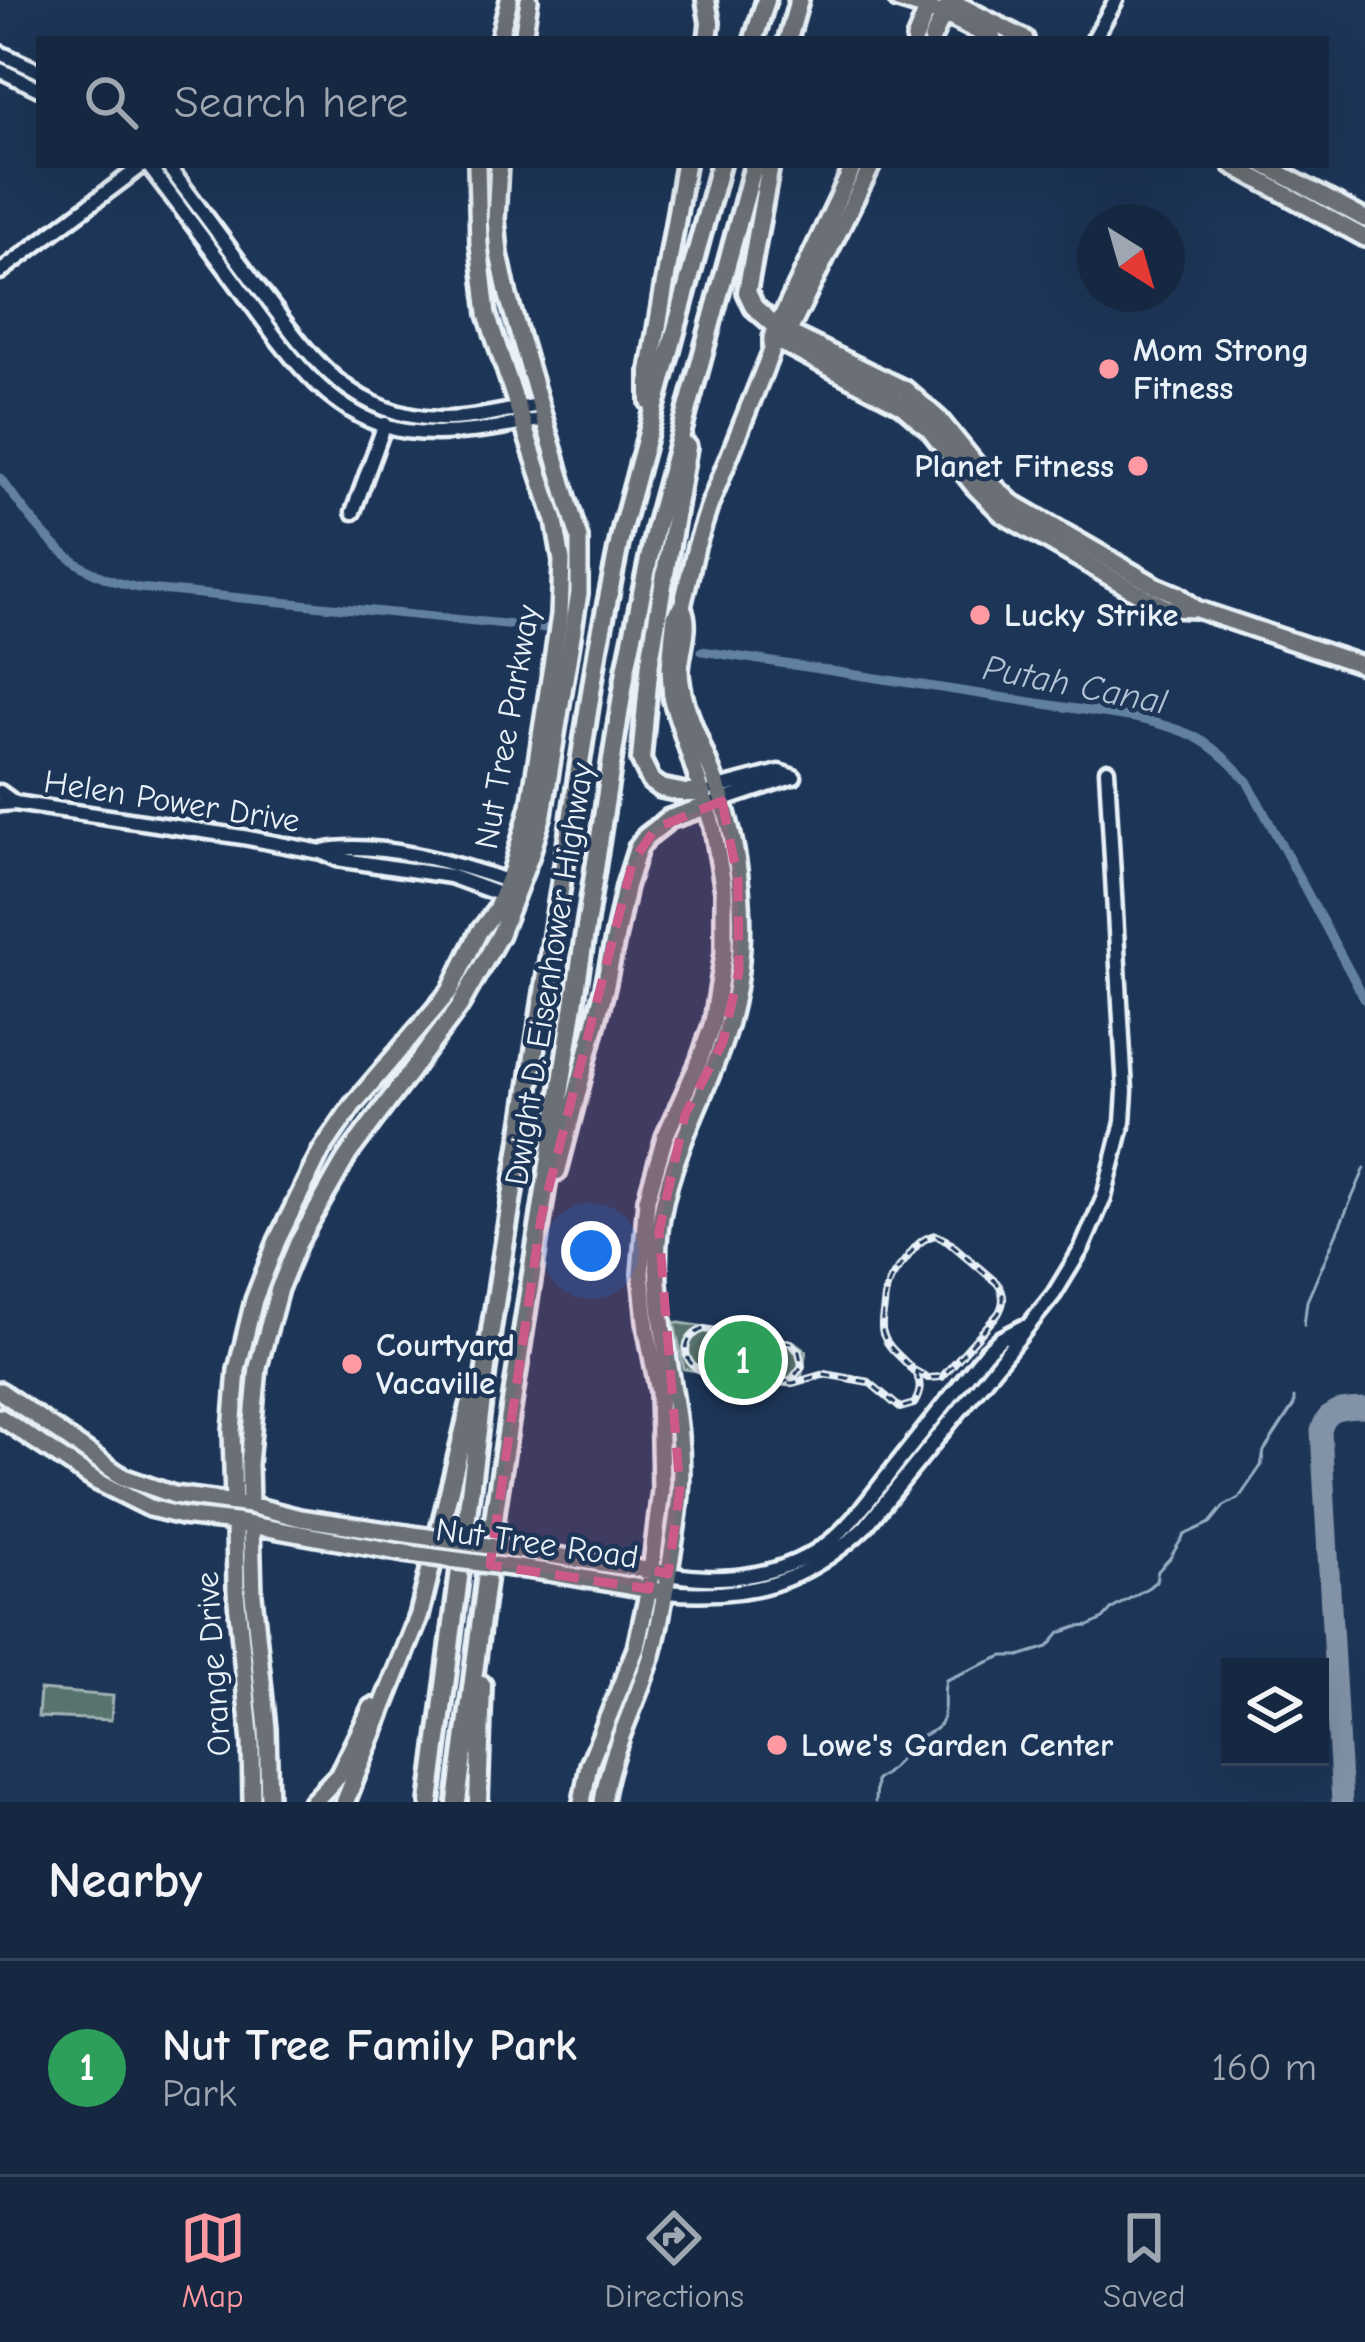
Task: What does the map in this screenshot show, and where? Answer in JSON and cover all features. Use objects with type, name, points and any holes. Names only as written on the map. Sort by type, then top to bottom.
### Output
[{"type":"highway","points":[[706,0],[708,36]]},
{"type":"highway","points":[[755,36],[763,3]]},
{"type":"highway","points":[[651,421],[650,371],[685,168]]},
{"type":"highway","name":"Dwight D. Eisenhower Highway","points":[[430,1802],[491,1330],[598,648],[622,529],[719,168]]},
{"type":"highway","name":"Dwight D. Eisenhower Highway","points":[[457,1802],[491,1540],[626,670],[655,530],[753,168]]},
{"type":"highway","points":[[769,168],[747,292],[779,338]]},
{"type":"highway","points":[[690,401],[686,458],[640,745],[651,782],[671,791],[712,797]]},
{"type":"highway","points":[[542,1217],[564,1149],[638,848],[669,819],[712,797]]},
{"type":"highway","points":[[345,1802],[419,1616],[491,1330]]},
{"type":"highway","points":[[478,1802],[491,1540]]},
{"type":"highway","points":[[313,1802],[339,1774],[419,1616]]},
{"type":"main road","points":[[500,36],[509,0]]},
{"type":"main road","points":[[523,36],[529,0]]},
{"type":"main road","points":[[898,0],[942,4],[1018,36]]},
{"type":"main road","points":[[917,36],[942,4]]},
{"type":"main road","points":[[933,36],[942,4]]},
{"type":"main road","points":[[942,4],[989,36]]},
{"type":"main road","name":"Nut Tree Parkway","points":[[242,1504],[266,1328],[298,1243],[348,1155],[458,1007],[500,934],[530,806],[560,615],[562,561],[557,532],[487,314],[477,168]]},
{"type":"main road","points":[[479,168],[487,179],[489,241],[499,254]]},
{"type":"main road","name":"Nut Tree Parkway","points":[[242,1504],[232,1431],[237,1370],[254,1300],[277,1241],[321,1151],[352,1106],[450,991],[479,932],[511,890],[543,814],[579,592],[579,538],[517,334],[499,254],[498,168]]},
{"type":"main road","points":[[1237,168],[1365,238]]},
{"type":"main road","points":[[1270,168],[1365,219]]},
{"type":"main road","points":[[603,1802],[610,1766],[650,1663],[660,1572],[680,1489],[674,1388],[659,1306],[657,1255],[668,1180],[737,988],[741,917],[733,841],[672,700],[675,616],[682,607],[708,508],[779,338],[856,174]]},
{"type":"main road","points":[[779,338],[832,245],[856,174]]},
{"type":"main road","points":[[779,338],[893,399],[918,418],[992,505],[1102,555],[1196,609]]},
{"type":"main road","points":[[779,338],[884,378],[916,397],[1004,496],[1107,576],[1168,608],[1196,609],[1365,666]]},
{"type":"main road","points":[[938,441],[947,439],[966,463],[979,469]]},
{"type":"main road","points":[[1107,576],[1115,574],[1152,591],[1159,587]]},
{"type":"main road","points":[[660,1572],[659,1392],[642,1299],[643,1224],[664,1137],[718,1034],[727,989],[722,974],[724,892],[712,797]]},
{"type":"main road","name":"Nut Tree Road","points":[[0,1391],[123,1477],[174,1495],[406,1534],[657,1591]]},
{"type":"main road","name":"Nut Tree Road","points":[[0,1417],[124,1497],[182,1516],[404,1553],[660,1572]]},
{"type":"main road","name":"Orange Drive","points":[[243,1524],[237,1607],[252,1802]]},
{"type":"main road","name":"Orange Drive","points":[[243,1524],[267,1729],[269,1802]]},
{"type":"main road","points":[[583,1802],[595,1748],[657,1591]]},
{"type":"street","points":[[1096,36],[1116,0]]},
{"type":"street","points":[[0,53],[36,70]]},
{"type":"street","points":[[0,70],[36,88]]},
{"type":"street","points":[[0,272],[142,168]]},
{"type":"street","points":[[148,168],[302,369],[328,394],[402,430],[445,432],[541,412]]},
{"type":"street","points":[[169,168],[309,354],[345,388],[379,406],[426,418],[519,416]]},
{"type":"street","points":[[353,512],[385,424]]},
{"type":"street","name":"Nut Tree Road","points":[[660,1572],[699,1580],[743,1577],[776,1569],[836,1537],[992,1357],[1029,1324],[1065,1276],[1095,1221],[1123,1122],[1107,770]]},
{"type":"street","points":[[778,772],[794,777],[712,797],[778,772]]},
{"type":"street","name":"Helen Power Drive","points":[[0,792],[8,804],[321,852],[344,846],[426,857],[458,864],[511,890]]},
{"type":"street","name":"Nut Tree Road","points":[[657,1591],[732,1594],[767,1586],[799,1573],[849,1542],[866,1526],[992,1357]]},
{"type":"street","name":"Nut Tree Parkway","points":[[242,1504],[243,1524]]},
{"type":"highlighted area","points":[[722,801],[738,880],[739,971],[723,1042],[685,1115],[659,1232],[680,1489],[668,1574],[652,1570],[649,1589],[490,1565],[491,1540],[541,1218],[633,861],[656,828]]},
{"type":"green space","points":[[674,1322],[793,1341],[806,1351],[801,1379],[790,1386],[684,1369]]},
{"type":"green space","points":[[40,1690],[113,1696],[111,1720],[38,1717]]},
{"type":"waterway","name":"Putah Canal","points":[[0,478],[74,561],[139,588],[545,628]]},
{"type":"waterway","name":"Putah Canal","points":[[702,651],[1135,718],[1197,738],[1247,781],[1365,1000]]},
{"type":"waterway","points":[[1304,1325],[1307,1301],[1365,1168]]},
{"type":"waterway","points":[[875,1802],[876,1780],[940,1724],[946,1680],[1003,1656],[1048,1647],[1060,1633],[1103,1619],[1149,1587],[1184,1535],[1210,1523],[1224,1506],[1239,1498],[1261,1466],[1264,1451],[1294,1398]]},
{"type":"taxiway","points":[[1342,1802],[1321,1431],[1332,1413],[1365,1408]]},
{"type":"railway","points":[[780,1383],[792,1379],[802,1366],[791,1343],[704,1329],[688,1342],[686,1354],[700,1370],[775,1382],[793,1383],[824,1374],[869,1382],[900,1408],[914,1404],[919,1392],[916,1374],[910,1366],[888,1343],[883,1334],[885,1300],[891,1279],[913,1250],[936,1235],[997,1283],[1003,1302],[998,1314],[942,1377],[928,1378],[910,1368]]},
{"type":"place","name":"Mom Strong Fitness","points":[[1109,369]]},
{"type":"place","name":"Planet Fitness","points":[[1138,466]]},
{"type":"place","name":"Lucky Strike","points":[[980,615]]},
{"type":"place","name":"Nut Tree Family Park","points":[[743,1360]]},
{"type":"place","name":"Courtyard Vacaville","points":[[352,1364]]},
{"type":"place","name":"Lowe's Garden Center","points":[[777,1745]]}]
